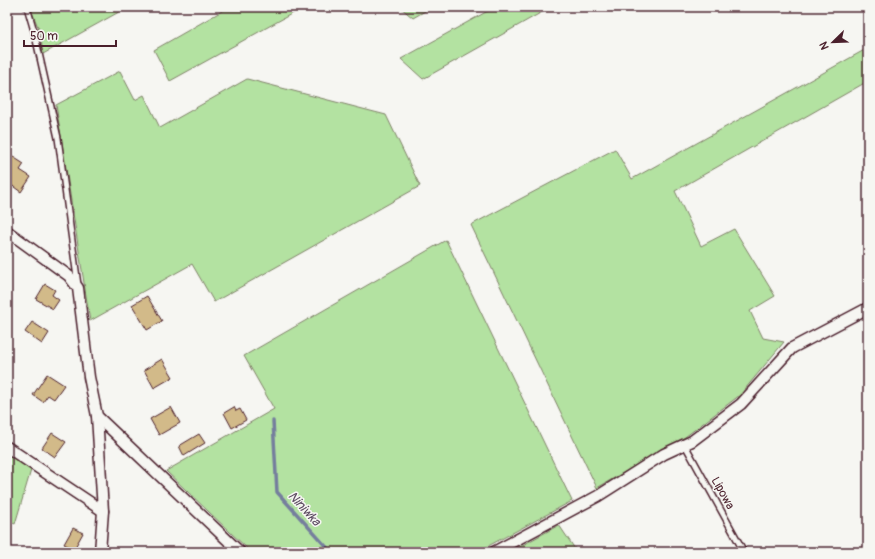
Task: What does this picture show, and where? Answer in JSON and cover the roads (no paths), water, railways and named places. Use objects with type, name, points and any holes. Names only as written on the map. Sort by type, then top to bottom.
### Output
[{"type":"street","points":[[7,231],[69,276],[78,288],[89,378],[97,416],[102,511],[100,552]]},
{"type":"street","points":[[494,552],[598,496],[664,454],[692,441],[740,404],[792,348],[868,308]]},
{"type":"street","points":[[97,416],[240,552]]},
{"type":"street","points":[[7,447],[102,511]]},
{"type":"lane","points":[[27,7],[34,31],[58,138],[78,288]]},
{"type":"lane","name":"Lipowa","points":[[685,444],[744,552]]},
{"type":"waterway","name":"Niniwka","points":[[273,421],[277,492],[330,551],[334,552]]}]
